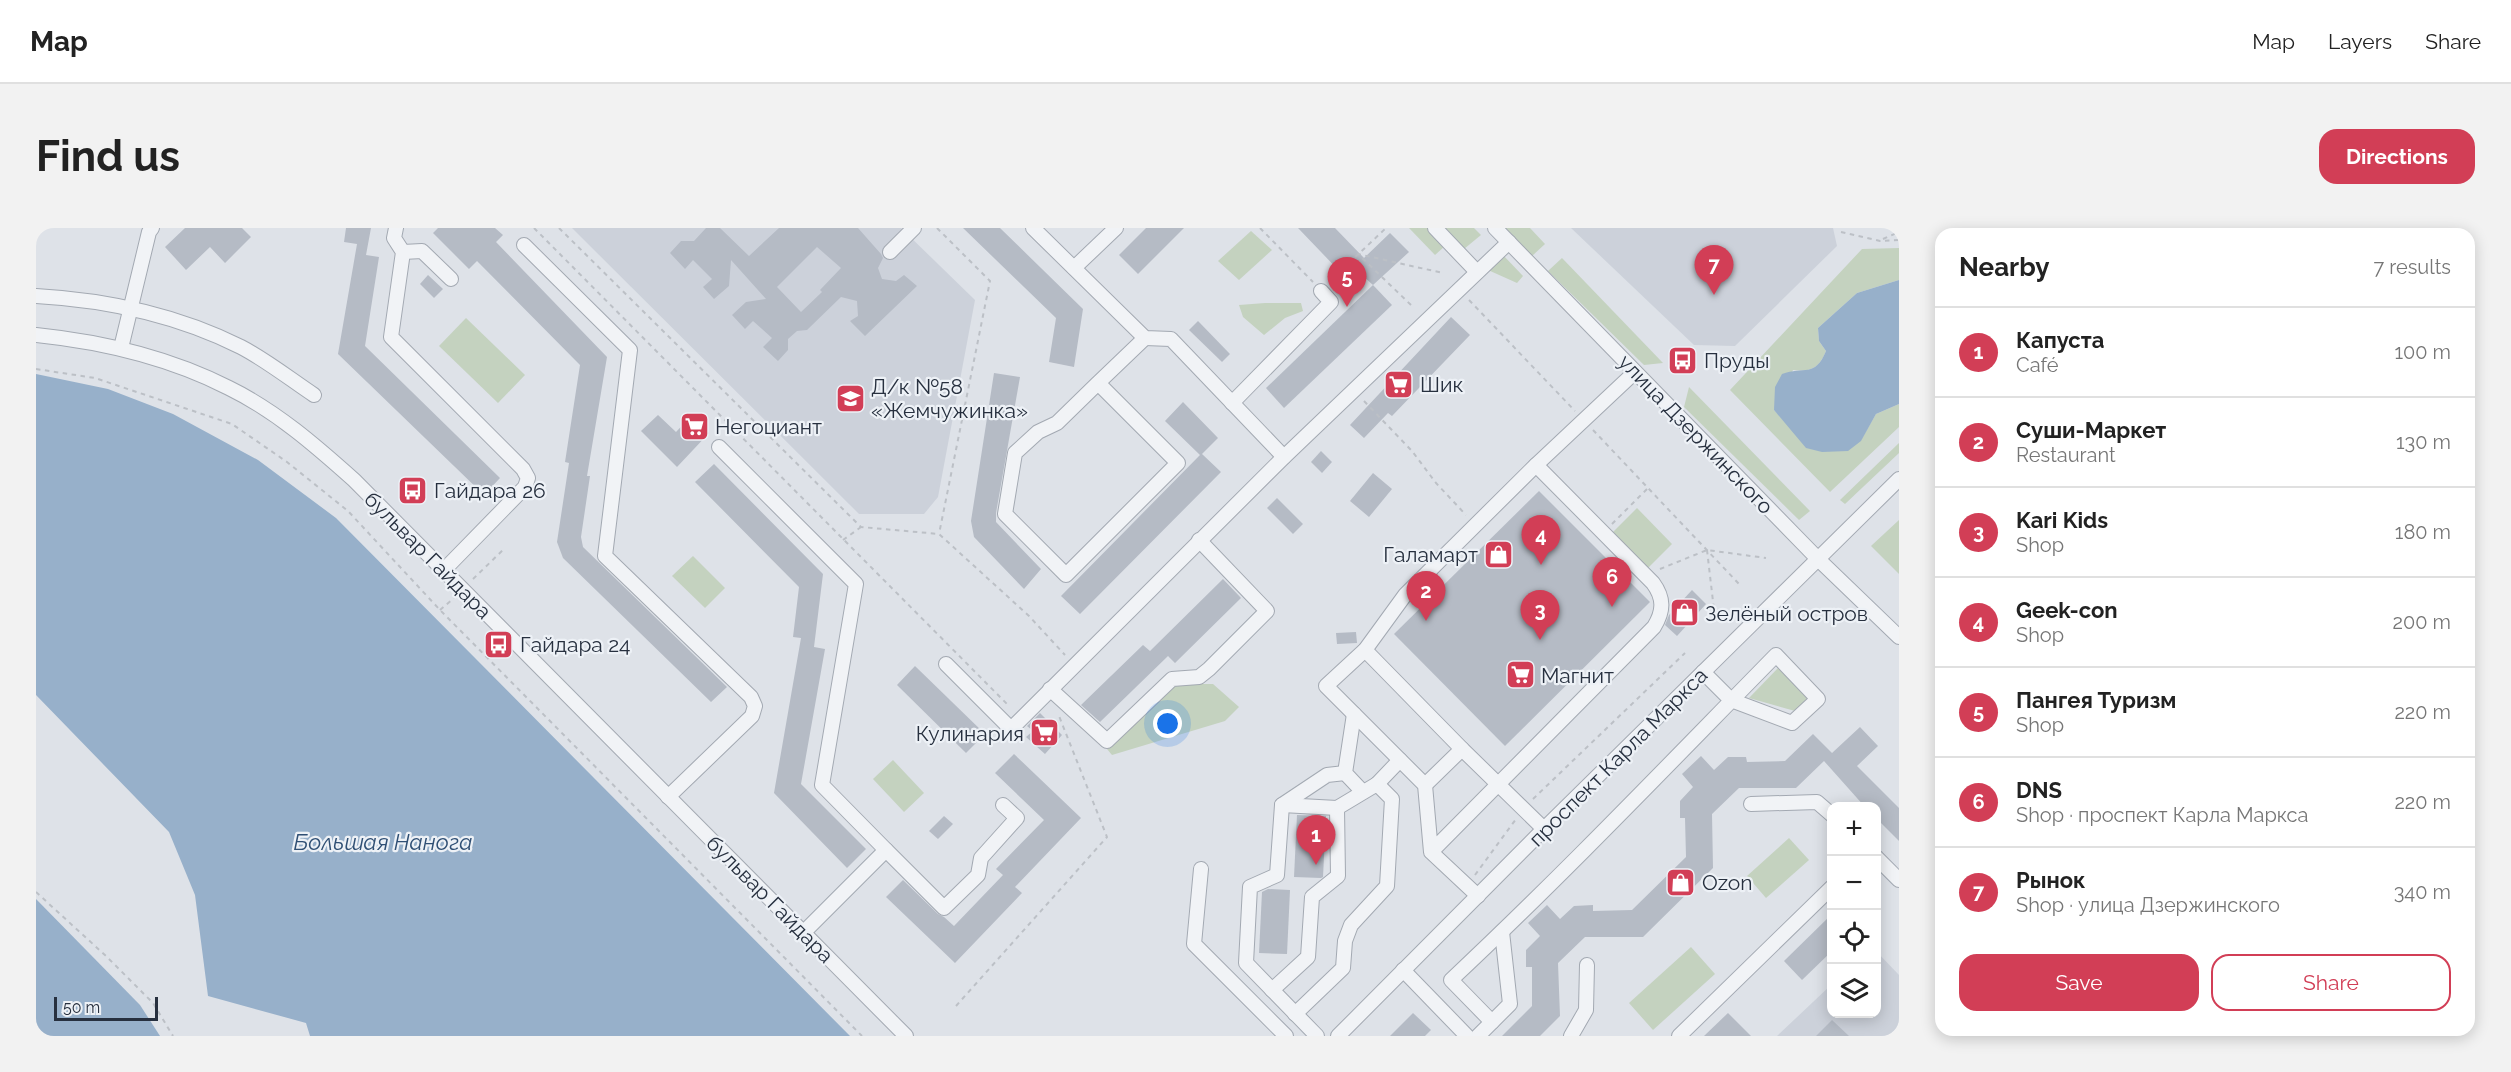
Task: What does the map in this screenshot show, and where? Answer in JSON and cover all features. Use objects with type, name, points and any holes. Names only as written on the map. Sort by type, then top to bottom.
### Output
[{"type":"street","points":[[121,348],[149,231],[152,228]]},
{"type":"street","points":[[396,228],[394,238],[403,252],[391,337],[524,469],[528,478],[525,487],[443,571]]},
{"type":"street","points":[[890,252],[914,228]]},
{"type":"street","points":[[1033,228],[1145,338],[1171,339],[1284,457]]},
{"type":"street","points":[[1074,268],[1116,228]]},
{"type":"street","points":[[1435,228],[1477,272]]},
{"type":"street","name":"улица Дзержинского","points":[[1496,228],[1818,559],[1899,637]]},
{"type":"street","points":[[946,664],[1011,729],[1199,540],[1509,242]]},
{"type":"street","points":[[524,245],[630,350],[605,556],[751,697],[755,706],[752,716],[668,797]]},
{"type":"street","points":[[403,252],[422,251],[451,279]]},
{"type":"street","points":[[1232,403],[1331,302],[1321,291]]},
{"type":"street","points":[[36,296],[77,298],[131,308],[187,324],[242,347],[314,395]]},
{"type":"street","name":"бульвар Гайдара","points":[[36,335],[121,348],[156,357],[230,388],[275,416],[315,445],[354,480],[906,1036]]},
{"type":"street","points":[[1098,383],[1178,463],[1066,574],[1005,514],[1015,453],[1038,432],[1057,423],[1098,383],[1145,338]]},
{"type":"street","points":[[1472,891],[1431,852],[1425,785],[1326,686],[1365,650],[1405,595],[1536,465],[1635,372]]},
{"type":"street","points":[[719,447],[856,584],[822,785],[944,908],[978,875],[981,858],[1017,818],[1003,805]]},
{"type":"street","points":[[1431,852],[1654,627],[1660,616],[1662,603],[1660,593],[1646,575],[1536,465]]},
{"type":"street","name":"проспект Карла Маркса","points":[[1338,1036],[1403,970],[1472,891],[1544,829],[1899,479]]},
{"type":"street","points":[[1050,689],[1107,741],[1172,679],[1199,677],[1209,669],[1266,610],[1199,540]]},
{"type":"street","points":[[1365,650],[1544,829]]},
{"type":"street","points":[[1492,1022],[1451,980],[1502,932],[1731,700],[1776,655],[1818,699],[1792,723],[1731,700],[1703,672]]},
{"type":"street","points":[[1345,773],[1354,714]]},
{"type":"street","points":[[1425,785],[1462,749]]},
{"type":"street","points":[[1282,805],[1337,808],[1377,784],[1400,760]]},
{"type":"street","points":[[1345,773],[1362,791]]},
{"type":"street","points":[[1282,805],[1327,775],[1345,773]]},
{"type":"street","points":[[1295,1014],[1343,968],[1345,941],[1351,925],[1387,886],[1392,799],[1377,784]]},
{"type":"street","points":[[1751,804],[1817,802],[1827,811]]},
{"type":"street","points":[[1282,805],[1276,875],[1250,887],[1246,963],[1317,1036]]},
{"type":"street","points":[[1272,990],[1308,957],[1312,897],[1338,876],[1337,808]]},
{"type":"street","points":[[804,932],[886,850]]},
{"type":"street","points":[[1881,862],[1899,880]]},
{"type":"street","points":[[1201,869],[1194,944],[1286,1036]]},
{"type":"street","points":[[1679,1036],[1827,892]]},
{"type":"street","points":[[1478,1036],[1510,1004],[1502,932]]},
{"type":"street","points":[[1571,1036],[1586,1010],[1587,965]]},
{"type":"street","points":[[1403,970],[1467,1036]]},
{"type":"path","points":[[534,228],[1009,706]]},
{"type":"path","points":[[559,228],[861,527],[939,534],[1029,616],[1074,664]]},
{"type":"path","points":[[937,228],[990,281],[939,534]]},
{"type":"path","points":[[1260,228],[1321,291],[1386,228]]},
{"type":"path","points":[[1841,231],[1880,240],[1899,240]]},
{"type":"path","points":[[1880,240],[1899,232]]},
{"type":"path","points":[[1358,254],[1443,273]]},
{"type":"path","points":[[1358,254],[1411,305]]},
{"type":"path","points":[[1468,298],[1740,585]]},
{"type":"path","points":[[36,369],[95,378],[232,424],[287,462],[339,504],[440,610],[862,1036]]},
{"type":"path","points":[[1353,390],[1412,451],[1436,483],[1475,525]]},
{"type":"path","points":[[1603,533],[1648,488]]},
{"type":"path","points":[[843,540],[861,527]]},
{"type":"path","points":[[1707,550],[1714,610]]},
{"type":"path","points":[[1646,575],[1707,550],[1766,558]]},
{"type":"path","points":[[1472,891],[1524,809],[1685,652]]},
{"type":"path","points":[[956,1006],[1107,837],[1058,715]]},
{"type":"path","points":[[36,892],[153,1003],[173,1036]]},
{"type":"shaded area","name":"Д/к №58 «Жемчужинка»","points":[[572,228],[901,228],[975,300],[938,497],[924,514],[859,514]]},
{"type":"shaded area","points":[[1571,228],[1833,228],[1837,246],[1735,346],[1694,345]]},
{"type":"shaded area","points":[[1881,956],[1899,975],[1899,1036],[1777,1036],[1827,989],[1827,1018],[1881,1018]]},
{"type":"green space","points":[[1409,228],[1428,228],[1445,246],[1435,255]]},
{"type":"green space","points":[[1443,228],[1474,228],[1481,235],[1464,249]]},
{"type":"green space","points":[[1505,228],[1530,228],[1545,244],[1532,256]]},
{"type":"green space","points":[[1251,231],[1272,250],[1239,280],[1218,261]]},
{"type":"green space","points":[[1899,248],[1899,280],[1857,293],[1818,328],[1819,341],[1826,351],[1823,357],[1814,368],[1793,370],[1774,410],[1785,422],[1861,440],[1876,414],[1899,404],[1899,427],[1830,492],[1730,390],[1862,249]]},
{"type":"green space","points":[[1502,254],[1523,276],[1517,283],[1488,270]]},
{"type":"green space","points":[[1562,258],[1663,363],[1644,365],[1548,271]]},
{"type":"green space","points":[[1301,303],[1303,311],[1285,318],[1264,335],[1243,317],[1239,305]]},
{"type":"green space","points":[[466,318],[525,375],[498,403],[439,346]]},
{"type":"green space","points":[[1689,387],[1810,511],[1799,520],[1684,407]]},
{"type":"green space","points":[[1899,443],[1899,453],[1845,504],[1840,500]]},
{"type":"green space","points":[[1637,508],[1672,544],[1647,569],[1611,534]]},
{"type":"green space","points":[[1899,520],[1899,574],[1871,546]]},
{"type":"green space","points":[[693,556],[725,588],[705,608],[672,576]]},
{"type":"green space","points":[[1778,668],[1809,697],[1795,711],[1749,698]]},
{"type":"green space","points":[[1173,684],[1213,684],[1239,707],[1225,721],[1112,755],[1107,749]]},
{"type":"green space","points":[[893,760],[924,793],[904,812],[873,779]]},
{"type":"green space","points":[[1789,838],[1809,860],[1766,898],[1747,876]]},
{"type":"green space","points":[[1691,947],[1715,974],[1653,1030],[1629,1003]]},
{"type":"water","points":[[1899,280],[1899,404],[1876,414],[1861,441],[1848,451],[1822,452],[1806,448],[1774,410],[1775,387],[1782,374],[1808,370],[1818,365],[1826,351],[1819,341],[1818,328],[1857,293]]},
{"type":"water","name":"Большая Нанога","points":[[36,374],[108,389],[173,414],[258,460],[336,518],[850,1036],[310,1036],[306,1023],[208,996],[195,895],[169,832],[36,695]]},
{"type":"water","points":[[36,899],[140,1005],[160,1036],[36,1036]]},
{"type":"building","points":[[185,228],[242,228],[251,237],[225,263],[210,247],[186,270],[165,247]]},
{"type":"building","points":[[346,228],[371,228],[366,255],[379,257],[365,346],[500,478],[484,495],[338,354],[357,244],[344,242]]},
{"type":"building","points":[[438,228],[495,228],[503,235],[496,242],[607,357],[587,476],[590,476],[581,537],[583,547],[727,687],[711,702],[563,558],[557,542],[569,463],[565,462],[580,365],[477,261],[469,269],[433,233]]},
{"type":"building","points":[[706,228],[720,228],[749,256],[779,228],[858,228],[883,258],[878,268],[882,279],[896,281],[904,275],[917,286],[865,336],[850,321],[858,316],[857,301],[841,297],[807,330],[797,331],[788,339],[788,350],[778,361],[763,347],[772,338],[753,321],[745,329],[732,315],[746,302],[766,299],[731,260],[729,286],[714,299],[703,287],[712,279],[693,260],[685,269],[670,253],[681,241],[694,241]],"holes":[[[817,247],[841,268],[820,290],[822,292],[801,312],[777,287]]]},
{"type":"building","points":[[963,228],[1000,228],[1083,309],[1074,367],[1049,362],[1056,318]]},
{"type":"building","points":[[1146,228],[1184,228],[1138,274],[1119,255]]},
{"type":"building","points":[[1298,228],[1335,228],[1364,258],[1390,233],[1409,252],[1373,285],[1354,268],[1345,277]]},
{"type":"building","points":[[428,275],[443,289],[434,298],[420,284]]},
{"type":"building","points":[[1373,285],[1392,305],[1284,408],[1266,388]]},
{"type":"building","points":[[1451,317],[1470,335],[1392,416],[1388,413],[1364,438],[1350,425]]},
{"type":"building","points":[[1198,321],[1230,354],[1222,362],[1189,330]]},
{"type":"building","points":[[994,373],[1020,377],[996,522],[1041,569],[1024,589],[974,537],[971,521]]},
{"type":"building","points":[[1183,402],[1218,438],[1202,454],[1221,472],[1080,614],[1061,596],[1200,455],[1165,421]]},
{"type":"building","points":[[658,415],[676,432],[692,415],[709,433],[677,467],[641,431]]},
{"type":"building","points":[[1321,451],[1332,462],[1322,473],[1311,462]]},
{"type":"building","points":[[714,464],[823,574],[814,647],[825,649],[801,784],[866,849],[847,868],[774,793],[801,638],[793,637],[799,587],[695,482]]},
{"type":"building","points":[[1373,473],[1392,489],[1369,517],[1350,501]]},
{"type":"building","points":[[1539,491],[1650,602],[1505,746],[1394,634]]},
{"type":"building","points":[[1277,498],[1303,524],[1293,534],[1267,508]]},
{"type":"building","points":[[1223,579],[1241,598],[1175,663],[1168,656],[1100,722],[1081,705],[1143,645],[1150,651]]},
{"type":"building","name":"Зелёный остров","points":[[1692,590],[1706,604],[1677,636],[1665,625],[1669,615]]},
{"type":"building","points":[[1356,632],[1357,643],[1337,644],[1336,633]]},
{"type":"building","points":[[915,666],[985,734],[966,753],[897,685]]},
{"type":"building","name":"Кулинария","points":[[1040,713],[1062,735],[1045,754],[1026,737],[1033,731],[1027,726]]},
{"type":"building","points":[[1860,727],[1878,746],[1857,766],[1899,808],[1899,841],[1881,823],[1881,802],[1861,802],[1824,761],[1796,788],[1739,788],[1712,814],[1713,868],[1643,937],[1585,937],[1558,963],[1560,1016],[1540,1036],[1502,1036],[1532,1006],[1532,967],[1526,967],[1526,950],[1540,936],[1528,923],[1547,905],[1560,919],[1574,906],[1593,905],[1593,911],[1632,910],[1686,857],[1685,818],[1680,818],[1680,801],[1693,787],[1682,774],[1701,756],[1714,770],[1728,757],[1746,757],[1747,762],[1785,761],[1813,734],[1832,753]]},
{"type":"building","points":[[1014,754],[1081,818],[1015,887],[1022,893],[955,963],[886,897],[903,880],[938,914],[954,926],[1003,875],[996,869],[1044,820],[995,773]]},
{"type":"building","points":[[1297,815],[1326,816],[1323,877],[1321,878],[1294,877]]},
{"type":"building","points":[[944,816],[953,824],[938,839],[929,831]]},
{"type":"building","points":[[1268,889],[1290,890],[1287,954],[1259,953],[1262,892]]},
{"type":"building","points":[[1827,919],[1827,956],[1802,980],[1784,961]]},
{"type":"building","points":[[1413,1013],[1431,1030],[1425,1036],[1390,1036]]},
{"type":"building","points":[[1728,1013],[1751,1036],[1704,1036]]},
{"type":"building","points":[[1832,1020],[1849,1036],[1816,1036]]},
{"type":"place","name":"Рынок","points":[[1714,295]]},
{"type":"place","name":"Пангея Туризм","points":[[1347,307]]},
{"type":"place","name":"Пруды","points":[[1683,360]]},
{"type":"place","name":"Шик","points":[[1399,384]]},
{"type":"place","name":"Д/к №58 «Жемчужинка»","points":[[850,398]]},
{"type":"place","name":"Негоциант","points":[[694,426]]},
{"type":"place","name":"Гайдара 26","points":[[413,490]]},
{"type":"place","name":"Галамарт","points":[[1499,554]]},
{"type":"place","name":"Geek-con","points":[[1541,565]]},
{"type":"place","name":"DNS","points":[[1612,607]]},
{"type":"place","name":"Зелёный остров","points":[[1684,613]]},
{"type":"place","name":"Суши-Маркет","points":[[1426,621]]},
{"type":"place","name":"Kari Kids","points":[[1540,640]]},
{"type":"place","name":"Гайдара 24","points":[[499,644]]},
{"type":"place","name":"Магнит","points":[[1520,675]]},
{"type":"place","name":"Кулинария","points":[[1045,733]]},
{"type":"place","name":"Капуста","points":[[1316,865]]},
{"type":"place","name":"Ozon","points":[[1681,882]]}]
